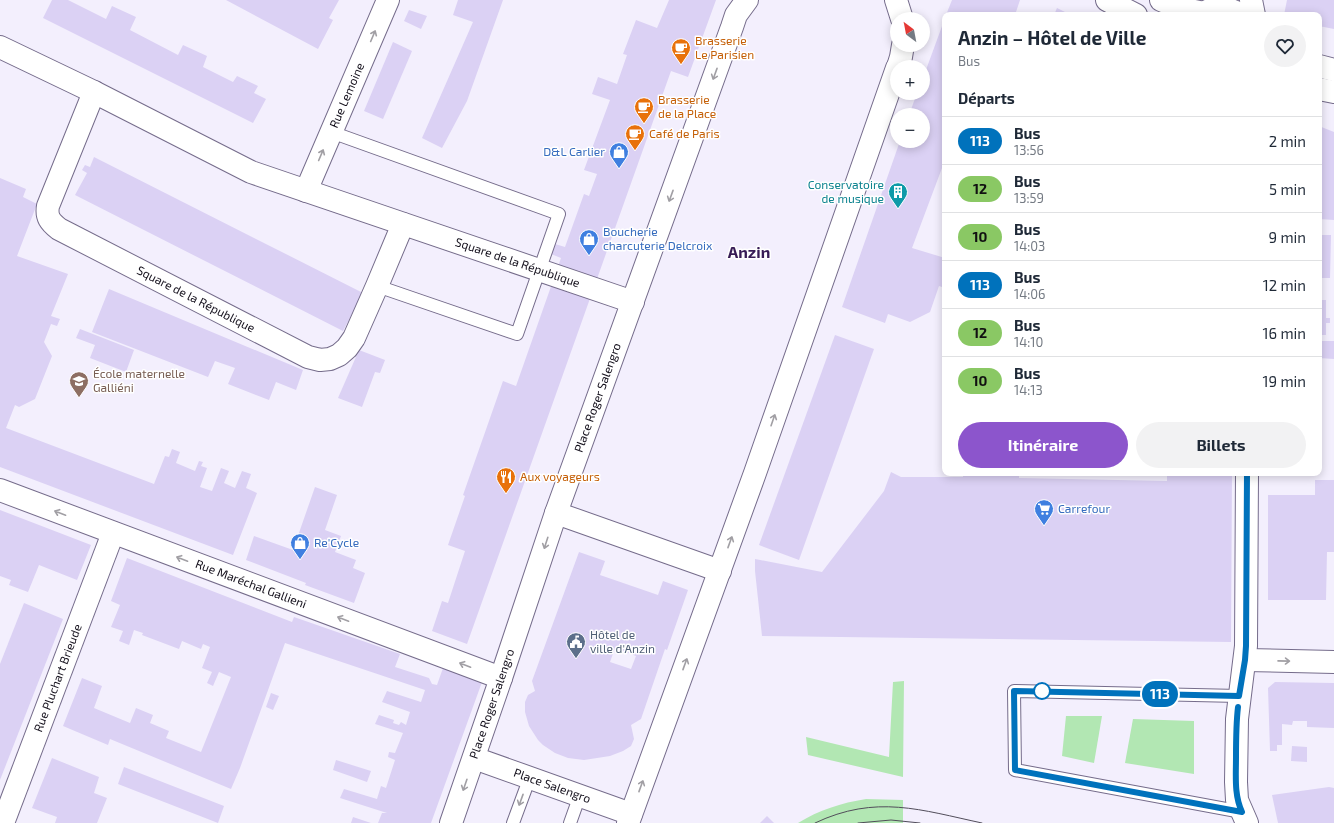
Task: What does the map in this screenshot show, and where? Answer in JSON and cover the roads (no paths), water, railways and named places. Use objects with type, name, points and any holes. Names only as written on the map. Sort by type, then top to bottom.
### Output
[{"type":"street","name":"Rue Lemoine","points":[[306,191],[388,0]]},
{"type":"street","name":"Place Roger Salengro","points":[[451,823],[556,513],[736,15],[747,0]]},
{"type":"street","points":[[896,0],[900,12]]},
{"type":"street","points":[[1107,0],[1130,12]]},
{"type":"street","points":[[1161,0],[1180,8],[1227,8],[1236,12]]},
{"type":"street","points":[[1251,0],[1253,12]]},
{"type":"street","name":"Square de la République","points":[[0,47],[94,92],[251,172],[633,302]]},
{"type":"street","points":[[1322,67],[1334,70]]},
{"type":"street","points":[[629,818],[720,571],[890,88]]},
{"type":"street","points":[[1322,89],[1334,92]]},
{"type":"street","name":"Square de la République","points":[[94,92],[48,206],[48,217],[53,225],[308,357],[320,360],[330,359],[339,355],[347,348],[354,338],[403,224]]},
{"type":"street","points":[[1245,818],[1237,800],[1236,731],[1239,696],[1245,660],[1247,476]]},
{"type":"street","name":"Rue Maréchal Gallieni","points":[[0,490],[501,678]]},
{"type":"street","points":[[556,513],[720,571]]},
{"type":"street","name":"Rue Pluchart Brieude","points":[[3,823],[113,533]]},
{"type":"street","points":[[1245,660],[1334,662]]},
{"type":"street","name":"Place Salengro","points":[[474,758],[580,795],[629,818]]},
{"type":"lane","points":[[331,132],[559,214],[538,270],[517,334],[377,286]]},
{"type":"lane","points":[[1239,696],[1014,691],[1015,770],[1245,818]]},
{"type":"lane","points":[[513,823],[530,777]]},
{"type":"lane","points":[[570,823],[580,795]]},
{"type":"tram line","points":[[815,823],[837,814],[858,809],[879,807],[898,807],[939,813],[982,823]]},
{"type":"tram line","points":[[858,823],[891,820],[920,823]]},
{"type":"place","name":"Brasserie Le Parisien","points":[[681,65]]},
{"type":"place","name":"Brasserie de la Place","points":[[644,124]]},
{"type":"place","name":"Café de Paris","points":[[635,151]]},
{"type":"place","name":"D&L Carlier","points":[[619,169]]},
{"type":"place","name":"Conservatoire de musique","points":[[898,209]]},
{"type":"place","name":"Boucherie charcuterie Delcroix","points":[[589,256]]},
{"type":"place","name":"École maternelle Galliéni","points":[[79,398]]},
{"type":"place","name":"Aux voyageurs","points":[[506,494]]},
{"type":"place","name":"Carrefour","points":[[1044,526]]},
{"type":"place","name":"Re'Cycle","points":[[300,560]]},
{"type":"place","name":"Hôtel de ville d'Anzin","points":[[576,659]]},
{"type":"district","name":"Anzin","points":[[749,252]]}]
